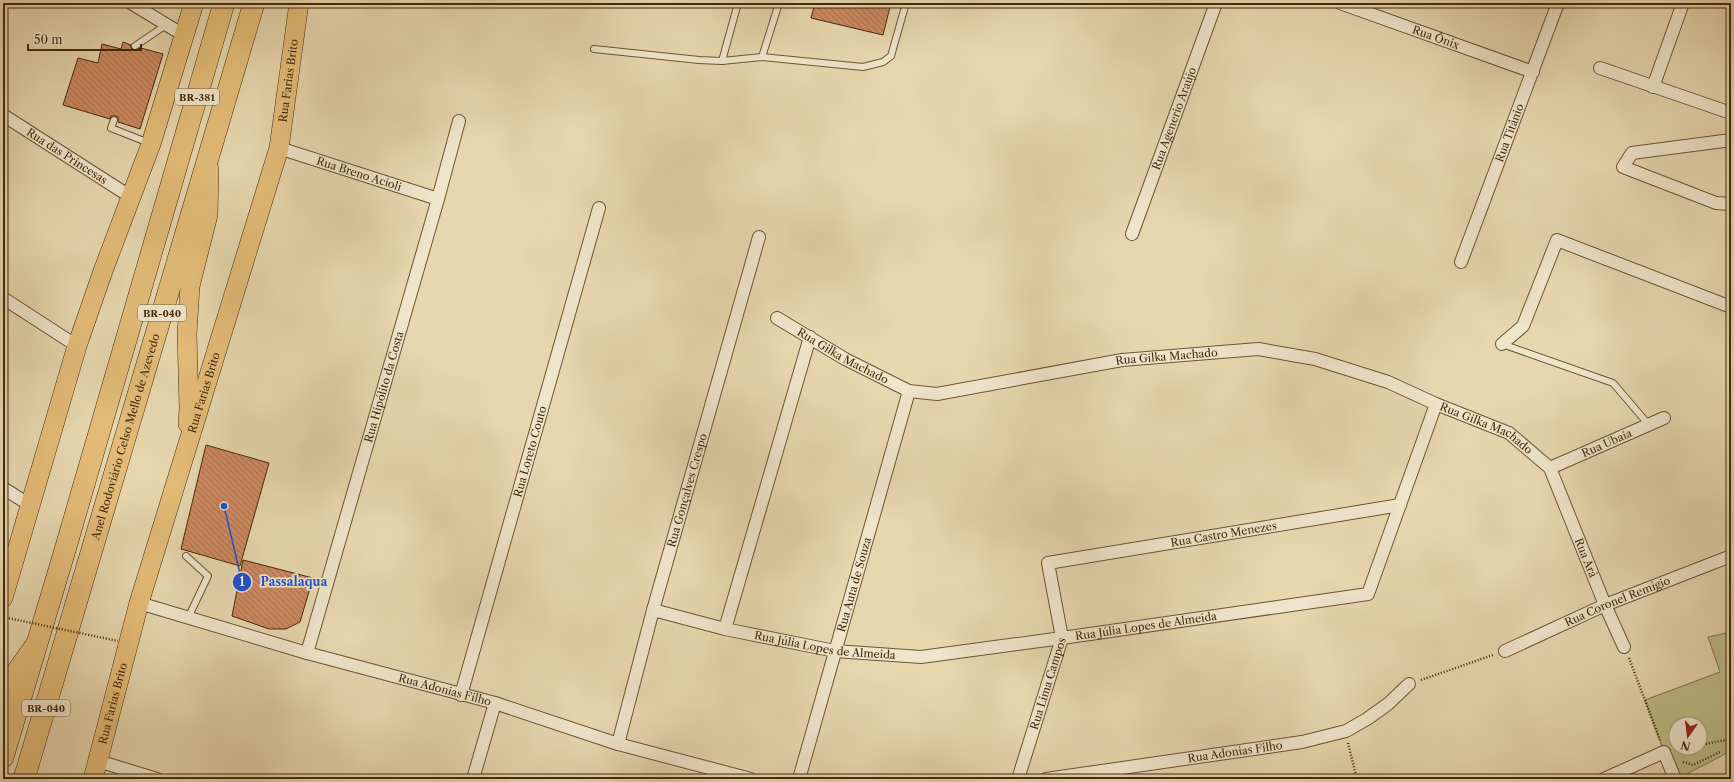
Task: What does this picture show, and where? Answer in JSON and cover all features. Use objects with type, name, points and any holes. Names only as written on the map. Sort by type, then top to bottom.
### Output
[{"type":"highway","name":"BR-381","points":[[170,191],[224,3]]},
{"type":"highway","name":"Anel Rodoviário Celso Mello de Azevedo","points":[[24,779],[254,3]]},
{"type":"highway","name":"BR-040","points":[[3,757],[170,191]]},
{"type":"main road","points":[[3,598],[77,346],[151,144],[194,3]]},
{"type":"main road","name":"Rua Farias Brito","points":[[95,770],[139,603],[279,148],[299,3]]},
{"type":"main road","points":[[186,453],[189,408],[187,334],[190,286],[208,215],[209,154]]},
{"type":"main road","points":[[3,699],[10,680],[39,639]]},
{"type":"street","points":[[131,3],[144,7],[166,25],[185,36]]},
{"type":"street","name":"Rua Agenerio Araújo","points":[[1132,234],[1216,3]]},
{"type":"street","name":"Rua Ônix","points":[[1340,3],[1533,72]]},
{"type":"street","name":"Rua Titânio","points":[[1461,262],[1558,3]]},
{"type":"street","points":[[1654,87],[1683,3]]},
{"type":"street","points":[[1600,68],[1728,112]]},
{"type":"street","name":"Rua das Princesas","points":[[3,115],[131,197]]},
{"type":"street","name":"Rua Hipólito da Costa","points":[[307,653],[438,199],[459,121]]},
{"type":"street","points":[[1731,140],[1632,153],[1623,167],[1716,203],[1731,204]]},
{"type":"street","name":"Rua Breno Acioli","points":[[279,148],[438,199]]},
{"type":"street","name":"Rua Loreto Couto","points":[[461,695],[598,208]]},
{"type":"street","name":"Rua Gonçalves Crespo","points":[[618,744],[653,610],[759,237]]},
{"type":"street","points":[[1502,344],[1523,326],[1557,240],[1731,307]]},
{"type":"street","points":[[3,298],[77,346]]},
{"type":"street","name":"Rua Gilka Machado","points":[[777,318],[845,359],[909,391],[937,394],[1122,360],[1258,349],[1315,359],[1388,382],[1436,404],[1509,433],[1550,468]]},
{"type":"street","points":[[725,629],[810,337]]},
{"type":"street","name":"Rua Auta de Souza","points":[[799,779],[909,391]]},
{"type":"street","name":"Rua Júlia Lopes de Almeida","points":[[653,610],[725,629],[835,651],[921,657],[1368,594],[1436,404]]},
{"type":"street","name":"Rua Ubaia","points":[[1550,468],[1664,418]]},
{"type":"street","name":"Rua Ará","points":[[1550,468],[1605,605],[1624,647]]},
{"type":"street","points":[[3,488],[30,505]]},
{"type":"street","name":"Rua Castro Menezes","points":[[1048,564],[1400,505]]},
{"type":"street","name":"Rua Coronel Remígio","points":[[1505,651],[1605,605],[1731,556]]},
{"type":"street","name":"Rua Lima Campos","points":[[1018,779],[1062,638],[1048,564]]},
{"type":"street","name":"Rua Adonias Filho","points":[[139,603],[307,653],[495,703],[618,744],[751,779]]},
{"type":"street","name":"Rua Adonias Filho","points":[[1046,779],[1302,742],[1346,731],[1367,720],[1388,704],[1409,684]]},
{"type":"street","points":[[472,779],[495,703]]},
{"type":"street","points":[[1604,779],[1664,752],[1675,779]]},
{"type":"street","points":[[95,770],[157,779]]},
{"type":"lane","points":[[722,61],[738,3]]},
{"type":"lane","points":[[762,57],[779,3]]},
{"type":"lane","points":[[594,48],[699,60],[722,61],[762,57],[863,67],[883,62],[891,56],[906,3]]},
{"type":"lane","points":[[135,46],[166,25]]},
{"type":"lane","points":[[114,120],[111,128],[151,144]]},
{"type":"lane","points":[[1502,344],[1613,383],[1649,425]]},
{"type":"lane","points":[[186,556],[208,576],[188,618]]},
{"type":"path","points":[[3,617],[118,641]]},
{"type":"path","points":[[1624,647],[1664,752],[1673,759],[1692,766],[1720,752]]},
{"type":"path","points":[[1409,684],[1505,651]]},
{"type":"path","points":[[1346,731],[1357,779]]},
{"type":"path","points":[[1708,743],[1731,739]]},
{"type":"shaded area","points":[[1731,632],[1731,751],[1677,779],[1664,752],[1645,700],[1720,672],[1708,637]]},
{"type":"building","points":[[815,3],[891,3],[883,35],[811,18]]},
{"type":"building","points":[[123,42],[131,45],[133,50],[141,48],[163,54],[140,129],[118,122],[118,117],[115,116],[111,116],[110,119],[63,105],[78,58],[98,63],[102,44],[121,49]]},
{"type":"building","points":[[206,445],[269,463],[240,566],[181,549]]},
{"type":"building","points":[[243,560],[313,578],[300,622],[286,629],[269,629],[232,616]]},
{"type":"place","name":"Passalaqua","points":[[224,506]]}]
